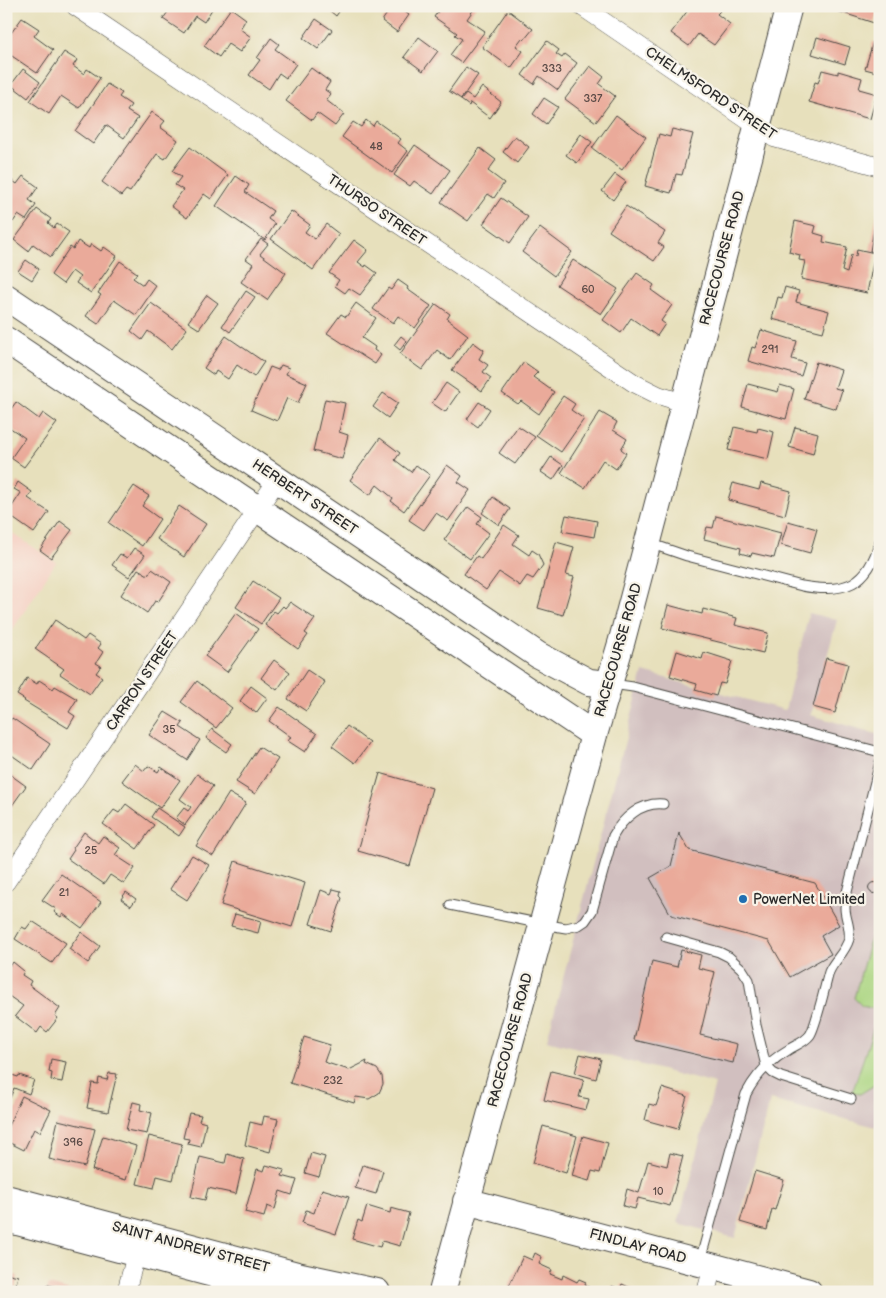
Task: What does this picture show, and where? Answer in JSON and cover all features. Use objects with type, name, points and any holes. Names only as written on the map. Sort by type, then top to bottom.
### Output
[{"type":"street","name":"THURSO STREET","points":[[75,6],[634,383],[658,395],[684,402]]},
{"type":"street","name":"CHELMSFORD STREET","points":[[581,6],[774,138],[880,167]]},
{"type":"street","name":"RACECOURSE ROAD","points":[[442,1292],[609,684],[789,6]]},
{"type":"street","name":"HERBERT STREET","points":[[6,297],[538,655],[589,682],[609,684]]},
{"type":"street","points":[[6,340],[594,735]]},
{"type":"street","name":"CARRON STREET","points":[[6,882],[278,479]]},
{"type":"street","name":"SAINT ANDREW STREET","points":[[6,1198],[281,1292]]},
{"type":"street","name":"FINDLAY ROAD","points":[[466,1201],[810,1292]]},
{"type":"street","name":"SAINT ANDREW STREET","points":[[6,1219],[377,1292]]},
{"type":"street","points":[[126,1292],[139,1244]]},
{"type":"street","points":[[706,1265],[706,1292]]},
{"type":"lane","points":[[647,543],[687,556],[802,586],[819,590],[832,590],[844,588],[859,580],[870,567],[880,541]]},
{"type":"lane","points":[[609,684],[633,687],[880,752]]},
{"type":"lane","points":[[706,1265],[746,1094],[756,1076],[766,1066],[787,1050],[802,1043],[810,1034],[828,972],[845,949],[850,937],[845,908],[846,896],[880,762]]},
{"type":"lane","points":[[450,905],[566,928],[579,925],[585,921],[592,910],[613,836],[618,826],[644,806],[663,804]]},
{"type":"lane","points":[[666,937],[719,952],[729,957],[742,969],[749,980],[756,1025],[766,1066],[773,1073],[851,1098]]},
{"type":"shaded area","points":[[6,529],[56,562],[6,640]]},
{"type":"shaded area","points":[[809,613],[837,620],[811,715],[880,735],[880,1128],[770,1100],[735,1238],[678,1223],[715,1084],[547,1040],[643,672],[785,710]]},
{"type":"green space","points":[[880,904],[880,1077],[876,1084],[860,1094],[852,1093],[878,1015],[875,1009],[862,1006],[854,998]]},
{"type":"building","points":[[172,6],[214,6],[204,22],[195,16],[184,33],[163,19]]},
{"type":"building","points":[[324,6],[343,6],[336,16]]},
{"type":"building","points":[[392,6],[397,6],[409,15],[397,32],[382,21]]},
{"type":"building","points":[[442,6],[476,6],[467,19],[485,31],[461,63],[450,55],[462,39],[455,35],[457,33],[434,17]]},
{"type":"building","points":[[691,6],[719,6],[717,9],[720,11],[717,14],[730,24],[714,45],[698,34],[689,46],[671,33]]},
{"type":"building","points":[[835,6],[879,6],[874,23],[834,10]]},
{"type":"building","points":[[231,8],[246,19],[240,29],[251,37],[240,52],[228,44],[219,57],[204,46]]},
{"type":"building","points":[[508,10],[533,29],[516,46],[523,51],[511,68],[482,47]]},
{"type":"building","points":[[22,18],[39,29],[34,36],[53,50],[37,73],[6,52],[6,40]]},
{"type":"building","points":[[316,19],[332,30],[318,49],[303,38]]},
{"type":"building","points":[[419,37],[438,51],[423,71],[404,57]]},
{"type":"building","points":[[817,37],[850,47],[845,64],[812,54]]},
{"type":"building","points":[[271,38],[279,44],[275,49],[296,64],[286,78],[279,73],[269,89],[249,75],[260,60],[257,58]]},
{"type":"building","points":[[547,41],[559,50],[556,54],[562,58],[565,54],[577,63],[558,90],[539,76],[534,84],[522,75]]},
{"type":"building","points":[[873,42],[880,43],[880,73],[865,69]]},
{"type":"building","points":[[64,52],[77,60],[73,66],[84,74],[87,69],[100,78],[79,108],[61,96],[49,114],[30,101]]},
{"type":"building","points":[[590,66],[604,77],[599,84],[615,96],[596,122],[565,99]]},
{"type":"building","points":[[466,67],[478,75],[461,99],[449,91]]},
{"type":"building","points":[[311,68],[330,82],[325,90],[331,94],[326,100],[344,114],[335,126],[317,113],[312,120],[286,101]]},
{"type":"building","points":[[23,69],[40,82],[28,98],[11,85]]},
{"type":"building","points":[[822,70],[838,74],[838,71],[862,78],[859,89],[877,94],[870,119],[809,102],[815,82],[818,83]]},
{"type":"building","points":[[107,84],[122,93],[119,97],[131,105],[127,111],[138,118],[124,138],[106,125],[93,144],[75,131]]},
{"type":"building","points":[[482,87],[501,102],[490,118],[470,103],[469,106],[461,100],[466,94],[473,99]]},
{"type":"building","points":[[544,98],[558,107],[546,124],[533,114]]},
{"type":"building","points":[[152,112],[165,121],[160,127],[178,140],[165,159],[157,154],[130,192],[126,190],[121,196],[102,182]]},
{"type":"building","points":[[616,115],[646,137],[622,170],[592,148]]},
{"type":"building","points":[[366,120],[373,126],[376,121],[401,139],[398,143],[408,151],[392,173],[342,137],[353,122],[361,127]]},
{"type":"building","points":[[672,129],[693,134],[682,175],[676,174],[671,193],[645,186],[659,134],[670,137]]},
{"type":"building","points":[[581,134],[592,142],[577,163],[566,155]]},
{"type":"building","points":[[515,136],[529,147],[517,163],[503,152]]},
{"type":"building","points":[[415,145],[450,170],[433,194],[414,181],[410,186],[394,175]]},
{"type":"building","points":[[190,147],[228,175],[211,199],[204,194],[187,218],[171,206],[183,190],[175,185],[181,177],[172,171]]},
{"type":"building","points":[[480,148],[496,160],[488,171],[504,183],[494,198],[488,194],[468,221],[441,202]]},
{"type":"building","points":[[615,174],[626,182],[613,200],[602,191]]},
{"type":"building","points":[[6,176],[17,184],[23,176],[38,187],[29,200],[36,205],[26,220],[18,215],[13,222],[6,217]]},
{"type":"building","points":[[236,176],[249,185],[245,192],[273,211],[268,219],[275,224],[265,240],[216,206]]},
{"type":"building","points":[[501,198],[528,217],[510,243],[483,224]]},
{"type":"building","points":[[626,206],[665,232],[658,243],[664,247],[654,261],[609,231]]},
{"type":"building","points":[[37,209],[51,219],[48,223],[54,228],[57,224],[69,232],[51,257],[33,244],[28,251],[14,240]]},
{"type":"building","points":[[291,211],[310,225],[305,232],[315,239],[326,224],[339,234],[313,270],[271,239]]},
{"type":"building","points":[[877,214],[880,215],[880,253],[870,251]]},
{"type":"building","points":[[795,221],[816,226],[814,233],[824,236],[823,242],[847,247],[842,271],[847,273],[851,255],[856,256],[857,249],[875,253],[867,293],[801,279],[805,261],[799,260],[800,255],[789,252]]},
{"type":"building","points":[[540,228],[572,252],[554,276],[522,252]]},
{"type":"building","points":[[261,239],[268,244],[260,254],[286,273],[267,300],[241,282],[253,264],[246,259]]},
{"type":"building","points":[[354,240],[368,250],[358,262],[377,273],[360,295],[349,288],[345,293],[335,286],[339,280],[329,273]]},
{"type":"building","points":[[78,241],[89,248],[91,244],[101,251],[104,247],[117,256],[91,293],[76,283],[80,277],[72,271],[63,284],[51,275],[70,247],[73,249]]},
{"type":"building","points":[[26,260],[39,269],[32,280],[18,271]]},
{"type":"building","points":[[573,260],[618,289],[601,314],[557,285]]},
{"type":"building","points":[[120,261],[137,273],[133,278],[143,285],[147,279],[156,286],[136,315],[114,300],[98,324],[86,316],[101,295],[98,293]]},
{"type":"building","points":[[637,273],[654,285],[651,290],[672,305],[661,321],[665,324],[657,336],[631,318],[621,333],[603,320]]},
{"type":"building","points":[[398,280],[431,306],[415,328],[398,316],[393,323],[373,309],[388,288],[391,290]]},
{"type":"building","points":[[785,287],[799,291],[796,302],[829,311],[823,332],[772,319],[778,297],[782,298]]},
{"type":"building","points":[[246,291],[255,297],[230,332],[222,326]]},
{"type":"building","points":[[207,295],[218,303],[199,329],[188,322]]},
{"type":"building","points":[[151,303],[187,329],[172,349],[148,331],[142,340],[131,331]]},
{"type":"building","points":[[356,303],[376,318],[362,338],[375,347],[374,350],[381,355],[375,364],[327,333],[341,314],[346,317]]},
{"type":"building","points":[[436,304],[450,314],[447,319],[468,335],[450,360],[437,350],[422,370],[400,354]]},
{"type":"building","points":[[761,330],[797,341],[792,359],[805,363],[801,376],[748,361],[752,347],[755,348]]},
{"type":"building","points":[[226,336],[264,362],[254,377],[237,365],[228,379],[216,371],[214,375],[204,368]]},
{"type":"building","points":[[401,336],[407,341],[400,350],[394,345]]},
{"type":"building","points":[[473,342],[484,350],[479,359],[488,365],[483,372],[491,378],[482,391],[452,370]]},
{"type":"building","points":[[524,362],[538,372],[533,377],[554,392],[539,414],[521,401],[518,404],[502,393]]},
{"type":"building","points":[[816,362],[841,370],[835,388],[842,390],[836,409],[804,399]]},
{"type":"building","points":[[281,365],[289,368],[286,374],[307,383],[298,403],[287,398],[277,421],[251,410],[270,367],[278,370]]},
{"type":"building","points":[[446,383],[459,392],[445,412],[432,403]]},
{"type":"building","points":[[748,384],[778,392],[780,385],[794,389],[786,419],[742,407]]},
{"type":"building","points":[[383,393],[398,403],[388,418],[373,407]]},
{"type":"building","points":[[563,396],[575,404],[571,410],[584,419],[561,452],[536,435]]},
{"type":"building","points":[[325,399],[345,403],[339,432],[348,435],[342,459],[313,451]]},
{"type":"building","points":[[16,402],[39,419],[43,413],[57,423],[24,467],[11,458],[25,438],[6,425],[6,416]]},
{"type":"building","points":[[479,402],[490,409],[478,427],[467,419]]},
{"type":"building","points":[[600,412],[617,422],[613,430],[627,439],[621,449],[626,453],[616,469],[603,460],[585,488],[561,473]]},
{"type":"building","points":[[518,426],[535,437],[515,464],[499,453]]},
{"type":"building","points":[[734,427],[757,432],[758,428],[774,432],[768,459],[728,450]]},
{"type":"building","points":[[795,427],[818,433],[813,454],[789,447]]},
{"type":"building","points":[[380,438],[400,453],[395,460],[411,472],[416,465],[430,475],[404,511],[391,501],[393,498],[377,485],[370,495],[350,480]]},
{"type":"building","points":[[551,457],[563,465],[553,480],[541,472]]},
{"type":"building","points":[[447,465],[462,476],[458,482],[470,490],[448,521],[436,513],[424,530],[409,520]]},
{"type":"building","points":[[18,482],[32,492],[28,498],[49,512],[34,533],[7,514],[21,493],[14,489]]},
{"type":"building","points":[[733,483],[759,490],[761,483],[791,491],[785,515],[728,500]]},
{"type":"building","points":[[134,486],[149,496],[142,506],[160,519],[142,546],[109,523]]},
{"type":"building","points":[[493,497],[510,509],[499,525],[482,513]]},
{"type":"building","points":[[179,506],[206,524],[184,557],[157,539]]},
{"type":"building","points":[[468,507],[482,517],[477,524],[489,533],[470,559],[444,540]]},
{"type":"building","points":[[566,515],[597,521],[594,537],[562,531]]},
{"type":"building","points":[[716,516],[781,533],[774,558],[752,553],[751,556],[740,553],[741,548],[704,539],[707,527],[713,528]]},
{"type":"building","points":[[60,521],[72,530],[51,558],[40,550]]},
{"type":"building","points":[[788,521],[817,529],[810,553],[781,545]]},
{"type":"building","points":[[504,525],[519,535],[513,544],[529,555],[532,550],[538,554],[543,565],[533,579],[527,576],[520,586],[499,572],[486,590],[464,574],[477,556],[481,559]]},
{"type":"building","points":[[556,542],[574,547],[566,575],[574,577],[563,615],[538,608]]},
{"type":"building","points":[[134,548],[145,555],[129,577],[112,565],[120,554],[127,558]]},
{"type":"building","points":[[138,569],[148,575],[152,569],[171,582],[158,602],[155,601],[147,613],[121,595]]},
{"type":"building","points":[[253,581],[279,598],[261,624],[236,607]]},
{"type":"building","points":[[290,602],[315,619],[305,633],[308,635],[298,649],[265,625],[274,611],[277,613]]},
{"type":"building","points":[[668,605],[702,614],[703,609],[737,618],[735,625],[768,633],[763,653],[662,628]]},
{"type":"building","points":[[236,613],[258,629],[227,672],[205,656]]},
{"type":"building","points":[[55,620],[84,640],[88,635],[101,644],[98,648],[103,652],[96,663],[101,666],[96,673],[102,677],[90,694],[60,674],[64,669],[35,649]]},
{"type":"building","points":[[677,651],[702,659],[704,652],[732,661],[725,684],[720,683],[716,696],[695,690],[697,684],[670,676]]},
{"type":"building","points":[[826,658],[848,664],[835,713],[813,707]]},
{"type":"building","points":[[274,660],[290,672],[277,690],[261,678]]},
{"type":"building","points":[[307,670],[325,682],[306,711],[288,699]]},
{"type":"building","points":[[27,678],[37,684],[39,680],[53,689],[55,686],[77,699],[69,712],[75,716],[68,728],[17,695]]},
{"type":"building","points":[[197,681],[232,708],[216,728],[181,702]]},
{"type":"building","points":[[251,686],[267,698],[256,713],[240,701]]},
{"type":"building","points":[[279,707],[317,734],[305,752],[288,741],[291,737],[269,721]]},
{"type":"building","points":[[165,712],[183,723],[180,727],[200,740],[187,760],[149,735]]},
{"type":"building","points":[[12,718],[50,744],[33,770],[6,751],[6,726]]},
{"type":"building","points":[[347,726],[370,743],[355,763],[332,746]]},
{"type":"building","points":[[212,729],[232,744],[226,752],[206,738]]},
{"type":"building","points":[[259,747],[278,759],[255,794],[236,782]]},
{"type":"building","points":[[135,764],[144,771],[148,766],[158,772],[161,767],[180,780],[160,808],[122,781]]},
{"type":"building","points":[[8,773],[26,786],[6,814],[6,776]]},
{"type":"building","points":[[380,773],[432,788],[410,866],[358,851]]},
{"type":"building","points":[[197,774],[213,786],[185,825],[176,818],[184,808],[188,811],[191,807],[180,799]]},
{"type":"building","points":[[229,793],[246,803],[213,856],[196,846]]},
{"type":"building","points":[[126,804],[154,825],[137,849],[103,824],[114,810],[119,813]]},
{"type":"building","points":[[157,808],[185,827],[179,836],[151,817]]},
{"type":"building","points":[[84,832],[98,843],[103,836],[120,848],[115,855],[135,868],[124,884],[110,875],[104,884],[68,859]]},
{"type":"building","name":"PowerNet Limited","points":[[679,833],[689,850],[815,883],[839,925],[821,936],[831,954],[790,977],[769,941],[671,915],[650,878],[671,866]]},
{"type":"building","points":[[192,855],[209,865],[187,900],[170,889]]},
{"type":"building","points":[[235,861],[305,883],[292,927],[221,905]]},
{"type":"building","points":[[61,874],[101,902],[82,928],[63,914],[61,917],[54,912],[56,909],[42,900]]},
{"type":"building","points":[[872,883],[876,883],[879,888],[878,892],[872,893],[869,890],[869,886]]},
{"type":"building","points":[[333,889],[341,891],[340,896],[342,898],[331,931],[310,924],[321,890],[331,894]]},
{"type":"building","points":[[126,892],[136,899],[131,906],[121,899]]},
{"type":"building","points":[[235,914],[261,921],[258,933],[231,926]]},
{"type":"building","points":[[32,921],[66,943],[52,963],[15,939],[22,927],[26,929]]},
{"type":"building","points":[[81,932],[100,946],[88,963],[69,949]]},
{"type":"building","points":[[681,950],[701,955],[698,968],[715,972],[700,1035],[737,1044],[733,1063],[634,1040],[652,961],[677,967]]},
{"type":"building","points":[[6,962],[11,965],[13,962],[24,971],[22,975],[31,981],[29,985],[60,1008],[55,1016],[58,1018],[47,1032],[41,1027],[37,1033],[15,1016],[23,1006],[6,994]]},
{"type":"building","points":[[304,1037],[330,1045],[324,1062],[349,1070],[367,1061],[366,1064],[377,1069],[382,1076],[383,1084],[379,1093],[369,1099],[356,1097],[354,1103],[290,1083]]},
{"type":"building","points":[[580,1054],[601,1059],[596,1079],[575,1073]]},
{"type":"building","points":[[51,1059],[66,1062],[62,1082],[51,1080],[52,1073],[49,1072]]},
{"type":"building","points":[[551,1071],[584,1079],[579,1097],[589,1099],[586,1110],[544,1100]]},
{"type":"building","points":[[6,1073],[34,1080],[29,1094],[14,1088],[10,1098],[6,1097]]},
{"type":"building","points":[[109,1073],[117,1074],[108,1112],[87,1108],[92,1083],[98,1084],[99,1078],[107,1080]]},
{"type":"building","points":[[662,1088],[687,1096],[678,1129],[645,1120],[649,1104],[656,1106]]},
{"type":"building","points":[[22,1096],[51,1110],[40,1132],[34,1129],[24,1150],[6,1141],[6,1130]]},
{"type":"building","points":[[133,1102],[141,1104],[140,1110],[152,1113],[147,1134],[126,1130]]},
{"type":"building","points":[[189,1113],[201,1115],[199,1121],[206,1123],[201,1147],[188,1144],[189,1139],[183,1138]]},
{"type":"building","points":[[264,1116],[278,1119],[270,1152],[245,1145],[250,1122],[262,1125]]},
{"type":"building","points":[[58,1120],[95,1129],[85,1167],[49,1159]]},
{"type":"building","points":[[543,1126],[577,1136],[566,1173],[533,1163]]},
{"type":"building","points":[[103,1136],[136,1146],[126,1180],[92,1170]]},
{"type":"building","points":[[149,1136],[182,1144],[173,1180],[157,1176],[154,1188],[137,1184]]},
{"type":"building","points":[[583,1136],[608,1143],[600,1173],[592,1171],[589,1181],[572,1176]]},
{"type":"building","points":[[311,1153],[325,1157],[319,1177],[305,1173]]},
{"type":"building","points":[[670,1153],[683,1156],[670,1206],[638,1198],[635,1209],[623,1206],[627,1189],[639,1193],[648,1161],[667,1166]]},
{"type":"building","points":[[227,1154],[244,1159],[236,1194],[208,1188],[205,1200],[191,1197],[200,1157],[225,1163]]},
{"type":"building","points":[[266,1165],[284,1170],[282,1176],[297,1180],[292,1195],[280,1191],[275,1209],[267,1206],[264,1217],[245,1212],[257,1169],[264,1171]]},
{"type":"building","points":[[363,1165],[383,1171],[376,1194],[355,1188]]},
{"type":"building","points":[[755,1171],[784,1180],[775,1210],[772,1209],[767,1230],[740,1222]]},
{"type":"building","points":[[322,1189],[349,1197],[336,1234],[302,1223],[306,1210],[314,1213]]},
{"type":"building","points":[[367,1206],[390,1213],[391,1208],[409,1213],[400,1246],[382,1241],[380,1247],[352,1239],[358,1220],[362,1222]]},
{"type":"building","points":[[535,1253],[542,1257],[539,1264],[552,1270],[550,1274],[562,1279],[563,1275],[577,1282],[579,1279],[586,1282],[585,1285],[590,1288],[589,1292],[515,1292],[508,1288],[523,1256],[532,1260]]},
{"type":"building","points":[[6,1273],[18,1276],[14,1292],[6,1292]]},
{"type":"building","points":[[622,1284],[633,1289],[632,1292],[610,1292],[612,1286],[620,1289]]},
{"type":"building","points":[[48,1285],[72,1291],[72,1292],[46,1292]]},
{"type":"place","name":"PowerNet Limited","points":[[743,899]]}]
